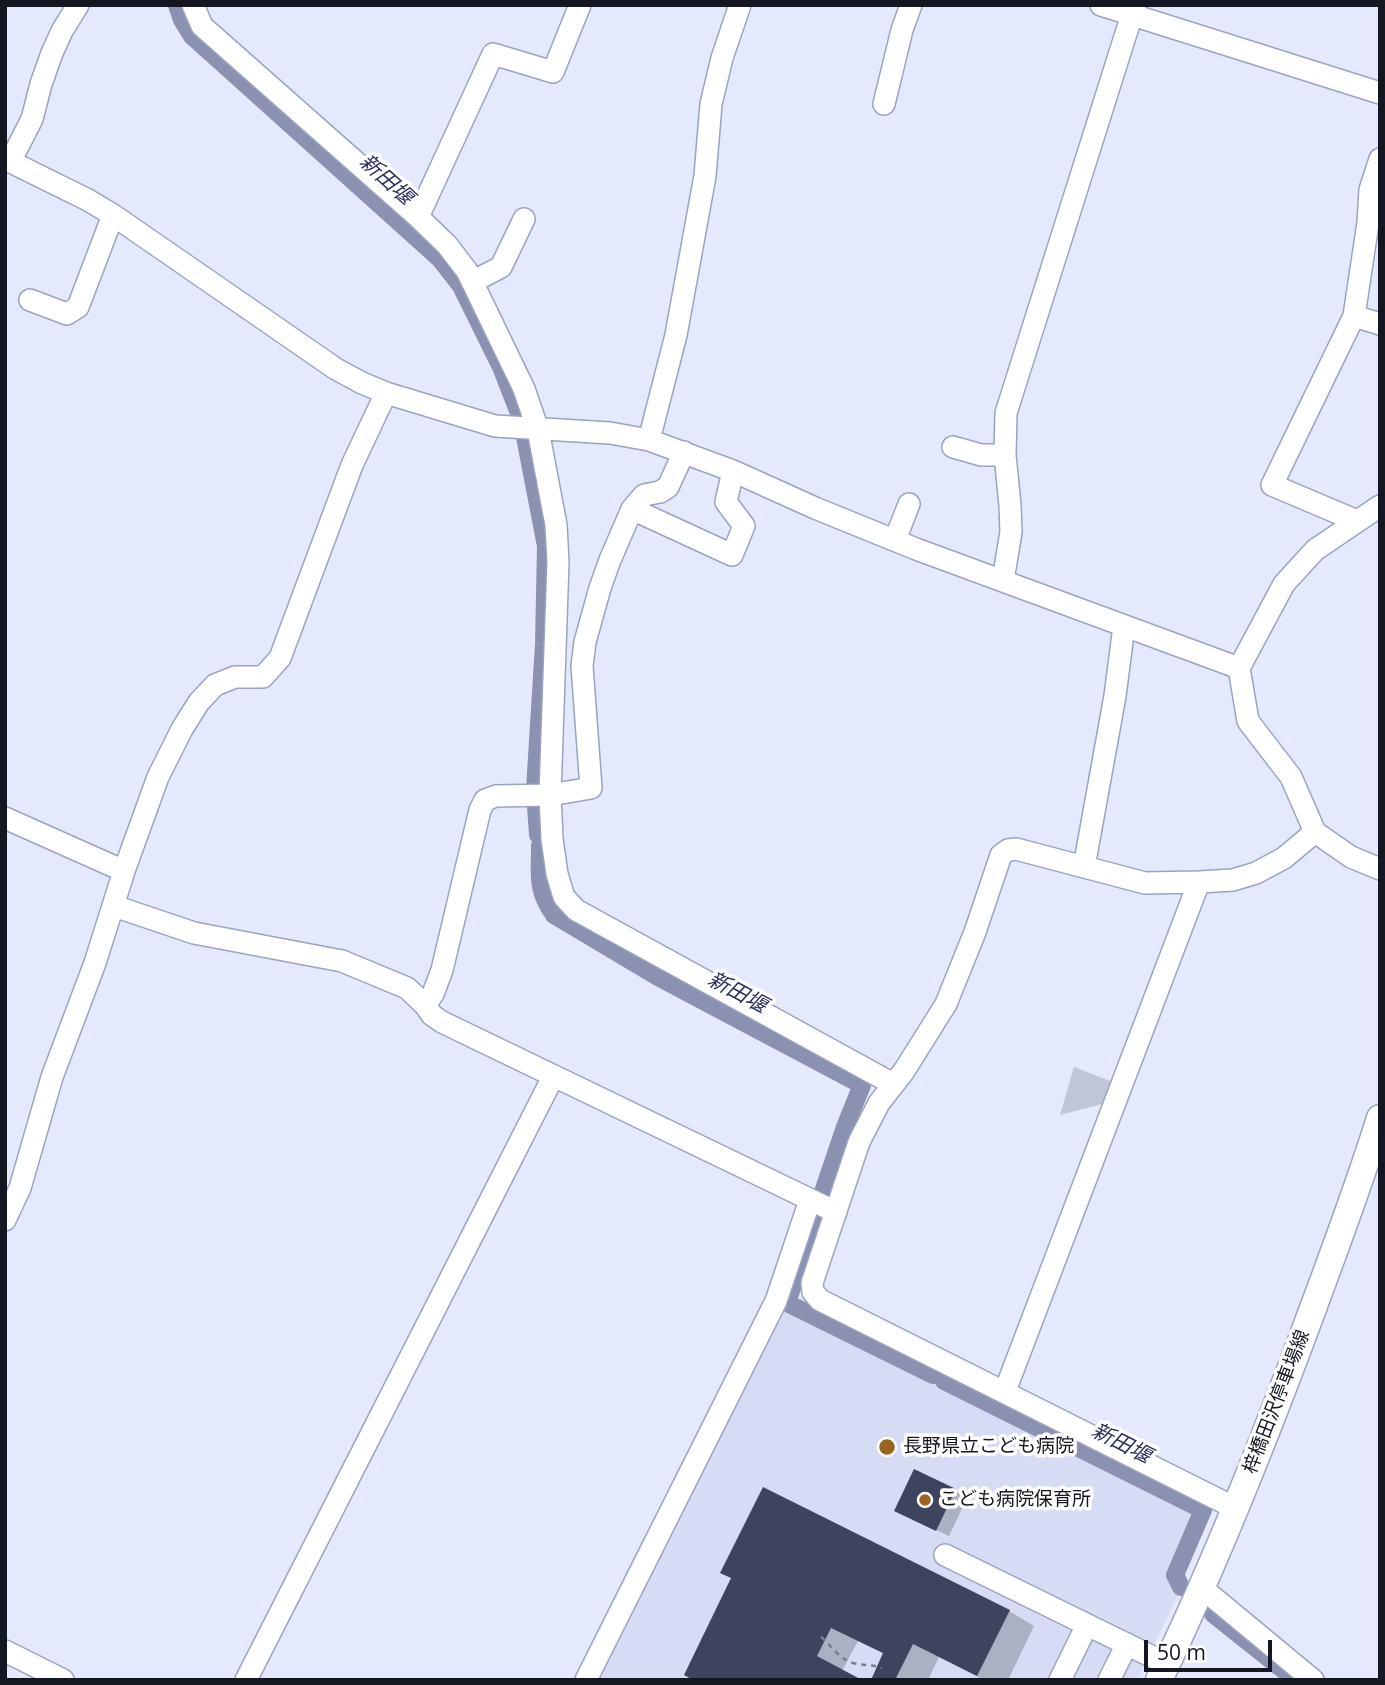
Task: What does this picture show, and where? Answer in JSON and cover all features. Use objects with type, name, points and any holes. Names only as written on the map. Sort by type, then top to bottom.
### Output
[{"type":"main road","name":"梓橋田沢停車場線","points":[[1163,1672],[1202,1588],[1273,1416],[1380,1118]]},
{"type":"street","points":[[78,5],[52,53],[32,119],[8,160],[113,215],[336,369],[386,393],[495,426],[610,433],[649,440],[733,471],[895,540],[1239,668]]},
{"type":"street","points":[[193,5],[202,26],[418,216],[447,246],[467,271],[524,388],[538,430],[556,525],[558,562],[550,795],[552,839],[557,874],[564,897],[576,910],[893,1084]]},
{"type":"street","points":[[418,216],[492,54],[553,72],[580,5]]},
{"type":"street","points":[[649,440],[677,335],[705,176],[711,104],[722,58],[740,5]]},
{"type":"street","points":[[884,104],[902,30],[911,5]]},
{"type":"street","points":[[1101,5],[1133,10],[1380,93]]},
{"type":"street","points":[[1003,580],[1011,533],[1005,455],[1006,413],[1133,10]]},
{"type":"street","points":[[1357,521],[1272,485],[1354,316],[1368,223],[1370,190],[1380,159]]},
{"type":"street","points":[[30,300],[68,314],[78,307],[113,215]]},
{"type":"street","points":[[472,282],[501,267],[524,219]]},
{"type":"street","points":[[1354,316],[1380,324]]},
{"type":"street","points":[[5,1220],[20,1188],[52,1077],[95,963],[158,777],[182,729],[199,702],[215,685],[235,677],[264,677],[280,658],[352,465],[386,393]]},
{"type":"street","points":[[953,447],[981,455],[1005,455]]},
{"type":"street","points":[[425,1005],[433,994],[442,970],[480,810],[485,800],[496,796],[550,795],[591,788],[582,666],[585,642],[600,588],[632,509],[643,495],[660,492],[668,487],[684,453]]},
{"type":"street","points":[[632,509],[732,555],[744,526],[726,502],[733,471]]},
{"type":"street","points":[[895,540],[909,504]]},
{"type":"street","points":[[1380,506],[1315,550],[1284,584],[1239,668],[1248,721],[1291,777],[1315,832],[1351,857],[1380,869]]},
{"type":"street","points":[[1084,867],[1115,696],[1124,626]]},
{"type":"street","points":[[5,818],[124,871]]},
{"type":"street","points":[[1235,1508],[820,1300],[813,1292],[812,1283],[859,1142],[880,1102],[904,1071],[946,1004],[975,932],[1001,855],[1016,849],[1145,883],[1233,880],[1256,873],[1284,858],[1315,832]]},
{"type":"street","points":[[1005,1391],[1199,882]]},
{"type":"street","points":[[114,906],[194,933],[342,961],[407,988],[442,1023],[836,1212]]},
{"type":"street","points":[[246,1680],[553,1077]]},
{"type":"street","points":[[586,1680],[776,1301],[810,1200]]},
{"type":"street","points":[[945,1555],[1127,1644],[1163,1672]]},
{"type":"street","points":[[1202,1588],[1313,1680]]},
{"type":"street","points":[[1060,1680],[1087,1625]]},
{"type":"street","points":[[1109,1680],[1127,1644]]},
{"type":"street","points":[[5,1651],[63,1680]]},
{"type":"path","points":[[821,1637],[842,1658],[851,1663],[882,1668]]},
{"type":"shaded area","points":[[1074,1067],[1115,1083],[1106,1103],[1060,1115]]},
{"type":"shaded area","name":"長野県立こども病院","points":[[781,1305],[1191,1510],[1196,1515],[1170,1581],[1179,1593],[1137,1680],[592,1680]]},
{"type":"building","name":"こども病院保育所","points":[[914,1469],[956,1489],[936,1531],[894,1511]]},
{"type":"building","points":[[763,1487],[1010,1610],[977,1676],[913,1644],[895,1680],[871,1680],[883,1653],[831,1628],[817,1656],[862,1680],[693,1680],[684,1675],[731,1578],[720,1573]]},
{"type":"waterway","name":"新田堰","points":[[177,5],[192,36],[440,259],[461,286],[501,367],[522,421]]},
{"type":"waterway","name":"新田堰","points":[[525,437],[546,546],[544,644],[535,789]]},
{"type":"waterway","name":"新田堰","points":[[536,806],[538,835]]},
{"type":"waterway","name":"新田堰","points":[[540,846],[542,890],[554,915],[658,977],[862,1085],[822,1195]]},
{"type":"waterway","name":"新田堰","points":[[815,1218],[787,1303],[933,1375]]},
{"type":"waterway","name":"新田堰","points":[[944,1381],[1203,1510],[1175,1575],[1181,1587]]},
{"type":"waterway","name":"新田堰","points":[[1213,1614],[1296,1680]]},
{"type":"place","name":"長野県立こども病院","points":[[887,1447]]},
{"type":"place","name":"こども病院保育所","points":[[925,1500]]}]
